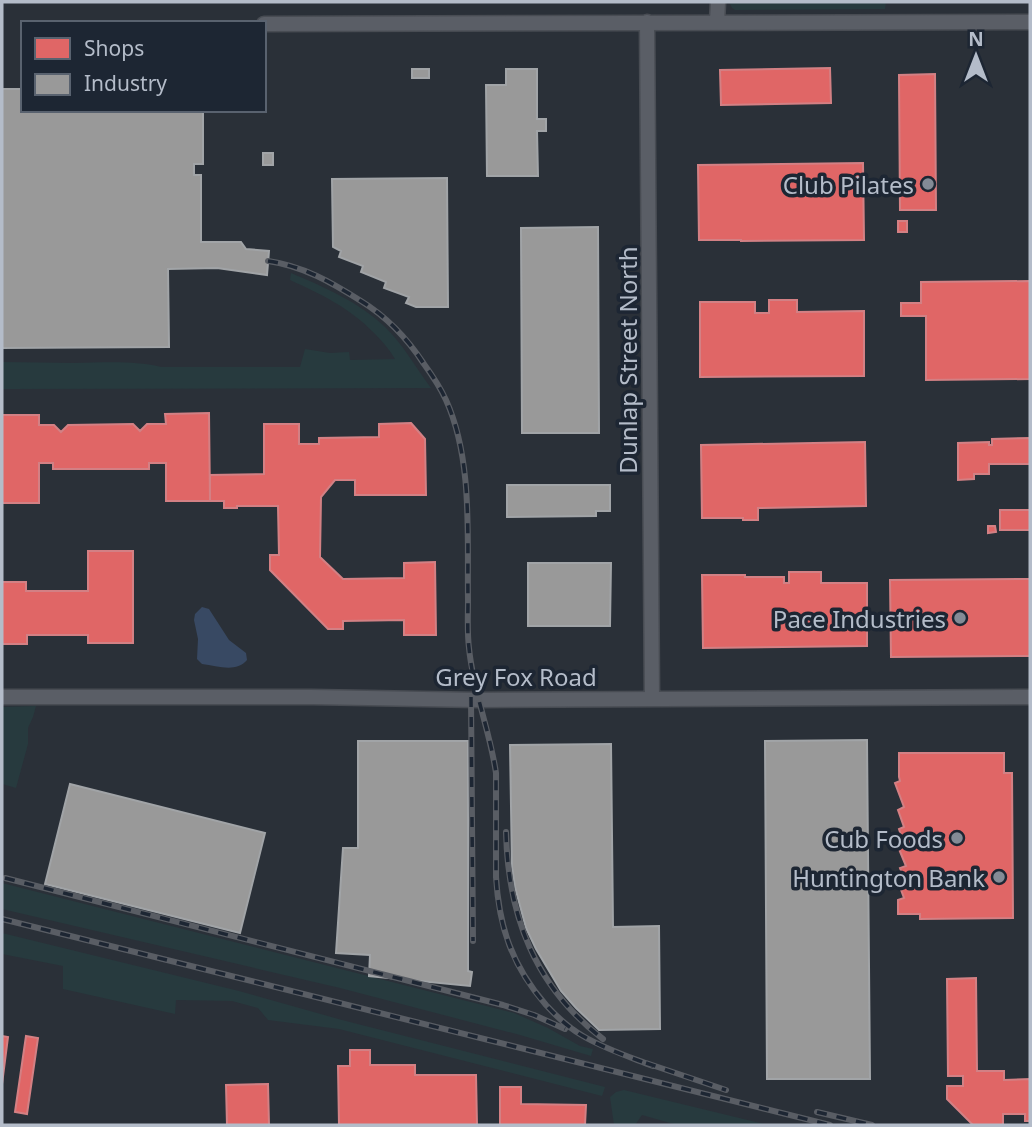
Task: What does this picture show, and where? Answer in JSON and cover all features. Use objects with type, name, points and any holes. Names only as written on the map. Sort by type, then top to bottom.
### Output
[{"type":"street","points":[[718,2],[718,22]]},
{"type":"street","name":"Dunlap Street North","points":[[648,22],[652,699]]},
{"type":"street","points":[[266,24],[1030,22]]},
{"type":"street","name":"Grey Fox Road","points":[[2,697],[1030,697]]},
{"type":"green space","points":[[729,2],[886,2],[885,9],[735,10]]},
{"type":"green space","points":[[291,273],[341,296],[375,318],[398,341],[431,388],[2,389],[2,362],[128,363],[161,367],[300,367],[305,349],[330,353],[349,352],[350,360],[395,359],[365,324],[335,302],[290,280]]},
{"type":"green space","points":[[36,706],[28,728],[28,744],[16,788],[2,784],[2,707]]},
{"type":"green space","points":[[2,883],[514,1013],[580,1046],[593,1049],[591,1056],[340,988],[2,909]]},
{"type":"green space","points":[[2,933],[239,991],[605,1087],[602,1096],[339,1029],[268,1020],[258,1008],[232,1001],[176,1000],[175,1014],[63,989],[63,966],[2,954]]},
{"type":"green space","points":[[624,1090],[768,1125],[677,1125],[642,1115],[635,1125],[614,1125],[610,1097]]},
{"type":"water","points":[[202,607],[209,609],[229,640],[246,653],[247,660],[243,664],[232,668],[220,667],[202,664],[197,659],[198,639],[194,620],[195,614]]},
{"type":"building: Shops","points":[[830,68],[831,103],[721,105],[720,70]]},
{"type":"building: Shops","points":[[935,74],[936,210],[900,210],[899,75]]},
{"type":"building: Shops","points":[[863,163],[864,240],[699,240],[698,165]]},
{"type":"building: Shops","points":[[898,221],[907,221],[907,232],[898,232]]},
{"type":"building: Shops","points":[[1030,281],[1030,379],[926,380],[926,316],[901,316],[901,303],[921,303],[921,282]]},
{"type":"building: Shops","points":[[769,300],[797,300],[797,312],[864,311],[864,376],[700,377],[700,302],[755,302],[755,313],[769,313]]},
{"type":"building: Shops","points":[[209,413],[210,501],[166,501],[166,463],[149,463],[149,469],[53,469],[53,463],[39,463],[39,503],[2,503],[2,415],[39,415],[39,425],[54,425],[61,432],[68,425],[133,424],[140,431],[147,424],[166,424],[165,414]]},
{"type":"building: Shops","points":[[411,423],[425,439],[426,495],[355,495],[355,480],[335,480],[321,497],[320,557],[343,579],[404,578],[404,563],[435,562],[436,635],[404,635],[404,620],[343,621],[343,629],[328,629],[270,570],[270,555],[279,555],[278,506],[224,508],[224,501],[210,501],[210,475],[264,474],[264,424],[299,424],[299,444],[319,444],[319,438],[379,437],[379,424]]},
{"type":"building: Shops","points":[[1030,438],[1030,464],[989,464],[989,474],[974,474],[974,479],[958,480],[958,443],[989,442],[989,445],[992,445],[992,439]]},
{"type":"building: Shops","points":[[865,442],[866,506],[758,508],[758,520],[702,518],[701,445]]},
{"type":"building: Shops","points":[[1000,510],[1030,510],[1030,530],[1000,530]]},
{"type":"building: Shops","points":[[988,526],[995,526],[996,532],[988,533]]},
{"type":"building: Shops","points":[[88,551],[133,551],[133,643],[88,643],[88,635],[27,635],[27,644],[2,644],[2,582],[26,582],[26,591],[88,591]]},
{"type":"building: Shops","points":[[789,572],[821,572],[821,583],[867,583],[867,646],[703,648],[702,575],[784,577],[784,583],[789,583]]},
{"type":"building: Shops","name":"Pace Industries","points":[[1030,579],[1030,656],[891,657],[890,580]]},
{"type":"building: Shops","name":"Cub Foods","points":[[899,753],[1004,753],[1004,773],[1012,773],[1013,918],[920,919],[920,914],[898,914],[898,900],[904,898],[900,887],[906,884],[900,868],[906,866],[899,849],[905,847],[899,829],[904,827],[898,810],[904,807],[895,783],[900,781]]},
{"type":"building: Shops","points":[[976,978],[977,1071],[1004,1071],[1004,1080],[1030,1079],[1030,1121],[1025,1121],[1025,1114],[1003,1114],[1003,1125],[973,1125],[947,1099],[947,1086],[963,1086],[963,1076],[948,1076],[947,979]]},
{"type":"building: Shops","points":[[2,1036],[8,1037],[2,1084]]},
{"type":"building: Shops","points":[[26,1036],[38,1038],[27,1114],[15,1112]]},
{"type":"building: Shops","points":[[350,1050],[370,1050],[370,1065],[415,1065],[415,1075],[476,1075],[477,1125],[339,1125],[338,1066],[350,1066]]},
{"type":"building: Shops","points":[[268,1084],[269,1125],[227,1125],[226,1085]]},
{"type":"building: Shops","points":[[500,1087],[521,1087],[521,1104],[586,1105],[585,1125],[500,1125]]},
{"type":"building: Industry","points":[[412,69],[429,69],[429,78],[412,78]]},
{"type":"building: Industry","points":[[506,69],[537,69],[537,119],[546,119],[546,131],[537,131],[538,176],[487,176],[486,85],[506,85]]},
{"type":"building: Industry","points":[[2,89],[21,89],[21,112],[203,112],[203,164],[194,164],[194,175],[201,175],[201,242],[241,242],[246,249],[269,251],[267,275],[217,268],[168,269],[169,347],[2,348]]},
{"type":"building: Industry","points":[[263,153],[273,153],[273,165],[263,165]]},
{"type":"building: Industry","points":[[447,178],[448,307],[416,307],[406,303],[409,297],[384,288],[386,282],[361,272],[363,266],[339,257],[341,251],[333,247],[332,179]]},
{"type":"building: Industry","points":[[598,227],[599,433],[522,433],[521,228]]},
{"type":"building: Industry","points":[[507,485],[610,485],[610,511],[596,511],[596,516],[507,517]]},
{"type":"building: Industry","points":[[528,563],[611,563],[610,626],[528,626]]},
{"type":"building: Industry","points":[[867,740],[870,1079],[767,1079],[765,741]]},
{"type":"building: Industry","points":[[358,741],[468,741],[468,971],[472,972],[470,986],[369,976],[370,955],[336,953],[343,848],[358,848]]},
{"type":"building: Industry","points":[[611,744],[613,927],[659,926],[660,1029],[599,1030],[576,1008],[561,991],[536,949],[526,928],[515,887],[512,867],[510,745]]},
{"type":"building: Industry","points":[[70,784],[265,833],[240,933],[45,884]]},
{"type":"railway","points":[[268,261],[316,276],[350,294],[379,314],[411,345],[446,400],[455,423],[465,473],[468,642],[496,773],[496,877],[504,929],[524,976],[559,1018],[591,1041],[653,1066]]},
{"type":"railway","points":[[471,697],[473,941]]},
{"type":"railway","points":[[506,832],[512,892],[530,948],[559,997],[579,1019],[603,1039]]},
{"type":"railway","points":[[5,878],[503,1005],[565,1029]]},
{"type":"railway","points":[[2,919],[830,1125]]},
{"type":"railway","points":[[646,1063],[726,1090]]},
{"type":"railway","points":[[817,1112],[872,1125]]},
{"type":"place","name":"Club Pilates","points":[[928,184]]},
{"type":"place","name":"Pace Industries","points":[[960,618]]},
{"type":"place","name":"Cub Foods","points":[[957,838]]},
{"type":"place","name":"Huntington Bank","points":[[999,877]]}]
